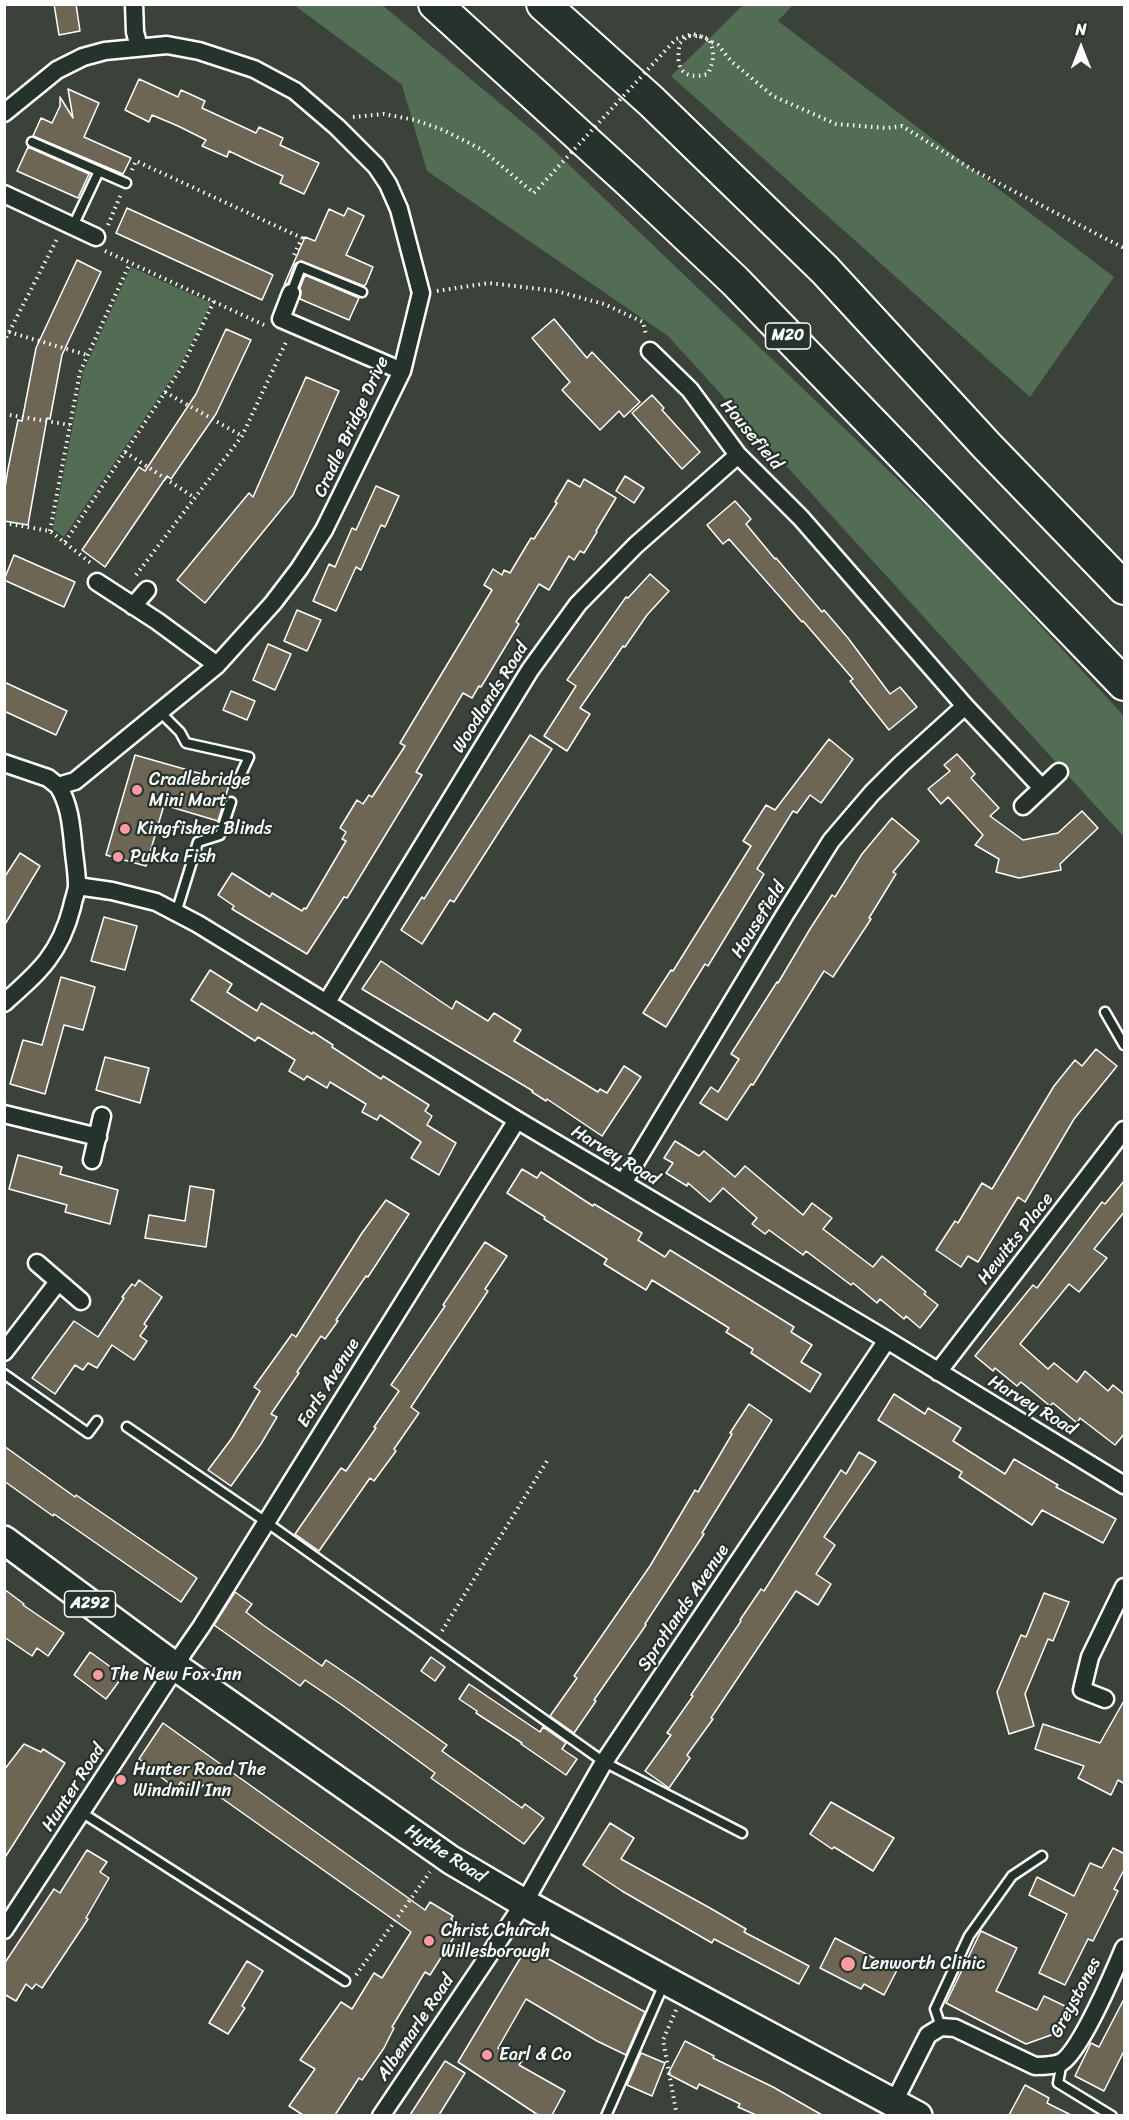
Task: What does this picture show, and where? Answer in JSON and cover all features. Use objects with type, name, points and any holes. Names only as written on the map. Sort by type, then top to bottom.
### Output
[{"type":"highway","name":"M20","points":[[435,4],[629,180],[735,281],[1125,684]]},
{"type":"highway","points":[[543,4],[651,101],[825,270],[986,445],[1125,588]]},
{"type":"main road","name":"Hythe Road","points":[[4,1540],[176,1668],[443,1854],[524,1903],[918,2115]]},
{"type":"street","points":[[134,4],[135,32],[139,47]]},
{"type":"street","name":"Cradle Bridge Drive","points":[[4,113],[57,70],[74,61],[105,51],[167,45],[231,60],[254,69],[296,91],[376,166],[388,184],[399,209],[421,293],[402,371],[324,530],[299,569],[273,603],[217,665],[75,781],[58,786]]},
{"type":"street","points":[[4,194],[100,238]]},
{"type":"street","points":[[291,293],[281,319],[291,330],[402,371]]},
{"type":"street","name":"Housefield","points":[[650,351],[690,390],[738,455],[801,518],[966,706],[1042,788]]},
{"type":"street","name":"Woodlands Road","points":[[327,1002],[530,670],[579,604],[636,545],[738,455]]},
{"type":"street","points":[[97,582],[217,665]]},
{"type":"street","points":[[126,601],[147,590]]},
{"type":"street","name":"Housefield","points":[[623,1183],[831,841],[872,793],[901,764],[966,706]]},
{"type":"street","points":[[4,763],[48,778],[66,797],[77,886],[68,924],[57,947],[35,976],[4,1003]]},
{"type":"street","points":[[1023,806],[1059,772]]},
{"type":"street","name":"Harvey Road","points":[[77,886],[112,891],[156,902],[198,924],[517,1120],[887,1340],[1125,1485]]},
{"type":"street","points":[[4,1114],[98,1137]]},
{"type":"street","points":[[92,1160],[102,1116]]},
{"type":"street","name":"Earls Avenue","points":[[176,1668],[183,1653],[517,1120]]},
{"type":"street","name":"Hewitts Place","points":[[938,1372],[1125,1130]]},
{"type":"street","points":[[37,1263],[81,1300]]},
{"type":"street","points":[[4,1352],[58,1282]]},
{"type":"street","name":"Sprotlands Avenue","points":[[524,1903],[604,1762],[887,1340]]},
{"type":"street","points":[[1105,1699],[1082,1690],[1090,1657],[1125,1587]]},
{"type":"street","name":"Hunter Road","points":[[4,1930],[176,1668]]},
{"type":"street","name":"Albemarle Road","points":[[381,2115],[524,1903]]},
{"type":"street","name":"Greystones","points":[[942,2027],[955,2028],[1035,2066],[1048,2066],[1062,2062],[1079,2042],[1123,1956]]},
{"type":"street","points":[[894,2102],[928,2035],[942,2027]]},
{"type":"lane","points":[[32,142],[126,183]]},
{"type":"lane","points":[[69,224],[99,171]]},
{"type":"lane","points":[[291,293],[301,267],[362,292]]},
{"type":"lane","points":[[159,711],[180,732],[186,743],[249,757],[237,783]]},
{"type":"lane","points":[[176,913],[198,842],[220,835],[231,802]]},
{"type":"lane","points":[[1105,1012],[1125,1046]]},
{"type":"lane","points":[[4,1374],[88,1433],[97,1421]]},
{"type":"lane","points":[[127,1427],[266,1522],[604,1762],[742,1833]]},
{"type":"lane","points":[[81,1812],[345,1982]]},
{"type":"lane","points":[[942,2027],[936,2009],[969,1936],[1012,1875],[1042,1856]]},
{"type":"lane","points":[[606,2115],[675,1985]]},
{"type":"lane","points":[[1062,2062],[1058,2083],[1112,2115]]},
{"type":"path","points":[[337,127],[350,118],[384,114],[415,120],[443,130],[480,149],[534,193],[676,39],[693,34],[709,39],[711,45],[714,52],[714,62],[708,74],[695,78],[683,72],[677,61],[680,43],[688,36],[700,36],[709,40],[718,45],[731,61],[773,96],[836,124],[886,128],[902,126],[973,170],[1125,248]]},
{"type":"path","points":[[126,601],[195,498],[242,436],[291,330],[263,324],[130,263],[100,238],[136,161],[302,238],[291,260]]},
{"type":"path","points":[[4,343],[69,224]]},
{"type":"path","points":[[50,531],[80,372],[130,263]]},
{"type":"path","points":[[421,293],[489,283],[556,291],[604,304],[643,322],[650,351]]},
{"type":"path","points":[[65,542],[182,367],[214,301]]},
{"type":"path","points":[[263,324],[266,319]]},
{"type":"path","points":[[9,332],[87,355]]},
{"type":"path","points":[[165,392],[242,436]]},
{"type":"path","points":[[4,414],[70,425]]},
{"type":"path","points":[[125,452],[195,498]]},
{"type":"path","points":[[4,523],[50,531],[99,569],[97,582]]},
{"type":"path","points":[[436,1642],[547,1461]]},
{"type":"path","points":[[345,1982],[355,1977],[443,1854]]},
{"type":"path","points":[[675,1985],[663,2040],[677,2115]]},
{"type":"green space","points":[[294,5],[382,5],[538,135],[962,541],[1124,716],[1124,837],[668,336],[427,171],[402,85]]},
{"type":"green space","points":[[743,5],[793,5],[778,21],[1114,277],[1030,397],[671,76]]},
{"type":"green space","points":[[131,267],[211,303],[180,366],[64,537],[53,529],[83,372]]},
{"type":"building","points":[[54,4],[76,4],[80,31],[59,35]]},
{"type":"building","points":[[139,79],[178,97],[181,90],[205,101],[202,108],[256,133],[259,127],[283,138],[280,145],[319,163],[304,194],[280,183],[283,176],[229,151],[227,157],[202,146],[206,140],[178,126],[152,115],[149,122],[125,110]]},
{"type":"building","points":[[68,89],[99,103],[84,137],[131,158],[123,174],[33,136],[41,118],[52,123],[60,106],[60,97],[73,118]]},
{"type":"building","points":[[28,147],[89,174],[78,198],[17,171]]},
{"type":"building","points":[[127,208],[273,275],[262,300],[116,233]]},
{"type":"building","points":[[348,208],[364,216],[346,255],[373,267],[366,284],[364,286],[301,261],[295,264],[288,283],[284,285],[305,237],[315,241],[329,209],[344,216]]},
{"type":"building","points":[[77,260],[101,272],[62,355],[50,419],[47,418],[28,525],[4,521],[4,494],[8,469],[18,420],[22,421],[36,348]]},
{"type":"building","points":[[305,275],[359,298],[349,320],[300,299],[300,288]]},
{"type":"building","points":[[554,319],[587,358],[592,352],[640,402],[624,417],[619,411],[600,430],[562,390],[570,382],[532,338]]},
{"type":"building","points":[[226,329],[251,340],[216,414],[171,479],[167,476],[105,567],[82,550],[139,467],[145,471],[196,394]]},
{"type":"building","points":[[306,377],[339,391],[293,495],[205,603],[177,580],[249,493],[253,497]]},
{"type":"building","points":[[652,395],[664,408],[662,410],[700,452],[682,469],[632,413]]},
{"type":"building","points":[[625,476],[644,488],[634,503],[616,491]]},
{"type":"building","points":[[584,479],[616,498],[597,532],[584,553],[580,551],[574,560],[569,556],[549,590],[539,584],[516,622],[519,624],[481,687],[479,686],[472,698],[463,693],[416,772],[422,775],[347,898],[344,897],[307,954],[232,909],[234,906],[218,895],[232,873],[270,897],[272,893],[302,911],[306,909],[346,841],[342,839],[346,832],[340,828],[357,800],[363,804],[369,795],[372,797],[405,746],[400,743],[492,590],[484,585],[493,569],[502,575],[504,570],[510,573],[531,538],[534,539],[557,503],[555,502],[568,480],[580,487]]},
{"type":"building","points":[[376,486],[399,496],[385,527],[381,525],[361,570],[356,567],[336,611],[313,601],[329,564],[335,567],[352,528],[356,530]]},
{"type":"building","points":[[735,501],[751,519],[746,524],[822,612],[824,610],[848,638],[890,694],[900,687],[917,707],[889,730],[850,681],[853,679],[803,621],[729,539],[723,544],[707,525]]},
{"type":"building","points":[[14,555],[75,582],[64,607],[4,580]]},
{"type":"building","points":[[650,574],[669,591],[647,615],[625,647],[623,646],[580,708],[590,714],[567,751],[544,736],[576,686],[567,680],[626,597],[628,598]]},
{"type":"building","points":[[297,610],[321,620],[307,651],[284,641]]},
{"type":"building","points":[[268,644],[291,654],[275,690],[253,680]]},
{"type":"building","points":[[4,682],[67,711],[56,735],[4,711]]},
{"type":"building","points":[[231,691],[255,701],[247,720],[223,710]]},
{"type":"building","points":[[530,735],[552,749],[454,902],[450,900],[422,944],[401,930],[422,897],[424,899]]},
{"type":"building","points":[[829,739],[853,759],[821,803],[810,795],[797,813],[793,811],[757,869],[764,874],[708,966],[705,964],[666,1027],[643,1013],[671,970],[673,971],[751,846],[743,841],[766,805],[775,810]]},
{"type":"building","points":[[957,754],[975,774],[971,778],[999,808],[990,816],[1023,840],[1058,833],[1082,811],[1098,828],[1060,864],[1061,870],[1019,878],[996,872],[999,859],[975,845],[983,835],[948,797],[941,804],[928,789],[950,771],[944,765]]},
{"type":"building","points":[[135,755],[230,782],[218,821],[164,805],[146,866],[106,855]]},
{"type":"building","points":[[892,818],[919,841],[893,872],[896,874],[869,918],[871,919],[833,977],[824,971],[753,1085],[751,1084],[727,1120],[700,1103],[711,1087],[718,1092],[739,1059],[731,1054],[810,929],[832,895],[835,897],[862,854]]},
{"type":"building","points":[[20,853],[40,866],[4,926],[4,878]]},
{"type":"building","points":[[104,917],[137,926],[125,970],[91,961]]},
{"type":"building","points":[[381,961],[452,1009],[456,1001],[488,1021],[494,1013],[521,1030],[514,1041],[598,1092],[600,1089],[607,1093],[624,1066],[641,1077],[602,1136],[547,1099],[546,1101],[362,989]]},
{"type":"building","points":[[210,970],[232,984],[227,992],[257,1011],[261,1003],[312,1034],[313,1032],[381,1079],[383,1076],[429,1105],[425,1111],[432,1116],[427,1125],[456,1143],[439,1175],[411,1158],[421,1142],[380,1115],[377,1120],[362,1112],[366,1104],[330,1082],[327,1088],[307,1076],[304,1080],[289,1071],[295,1060],[258,1037],[255,1041],[191,1000]]},
{"type":"building","points":[[61,977],[95,987],[83,1030],[64,1025],[45,1094],[10,1084],[23,1040],[42,1045]]},
{"type":"building","points":[[1096,1049],[1117,1066],[1074,1119],[1025,1202],[1018,1197],[978,1262],[968,1256],[961,1267],[936,1250],[955,1221],[958,1223],[982,1183],[992,1189],[1054,1086],[1075,1060],[1082,1066]]},
{"type":"building","points":[[105,1057],[149,1068],[140,1103],[96,1090]]},
{"type":"building","points":[[675,1141],[699,1156],[704,1151],[735,1177],[745,1166],[803,1215],[812,1203],[832,1218],[823,1229],[873,1267],[882,1256],[926,1292],[924,1294],[938,1305],[920,1328],[906,1316],[904,1319],[880,1299],[877,1303],[853,1283],[851,1285],[806,1251],[803,1255],[769,1230],[765,1234],[752,1224],[757,1218],[723,1188],[710,1202],[688,1183],[687,1186],[666,1173],[673,1163],[664,1158]]},
{"type":"building","points":[[18,1155],[62,1167],[60,1174],[118,1190],[110,1224],[65,1212],[67,1205],[9,1189]]},
{"type":"building","points":[[522,1169],[537,1178],[541,1172],[593,1206],[594,1204],[642,1233],[638,1240],[665,1257],[670,1250],[794,1327],[791,1332],[812,1345],[801,1362],[821,1374],[810,1392],[751,1353],[753,1349],[726,1332],[729,1328],[652,1280],[646,1290],[604,1264],[607,1259],[507,1193]]},
{"type":"building","points":[[1125,1180],[1125,1211],[1094,1249],[1107,1258],[1079,1292],[1069,1284],[1020,1344],[1048,1369],[1054,1363],[1077,1382],[1085,1371],[1108,1391],[1113,1385],[1125,1395],[1125,1433],[1115,1445],[1080,1418],[1077,1423],[1053,1403],[1050,1406],[1021,1382],[1017,1386],[995,1368],[993,1371],[975,1356],[1033,1285],[1037,1288],[1102,1202],[1105,1204]]},
{"type":"building","points":[[190,1186],[214,1190],[206,1247],[145,1238],[149,1215],[185,1221]]},
{"type":"building","points":[[386,1200],[409,1214],[368,1277],[366,1276],[336,1320],[338,1321],[325,1339],[321,1336],[297,1372],[299,1373],[271,1414],[277,1417],[231,1486],[208,1470],[232,1438],[260,1391],[254,1387],[292,1334],[296,1337],[362,1233]]},
{"type":"building","points":[[485,1242],[507,1256],[485,1289],[488,1291],[411,1407],[419,1413],[394,1449],[396,1451],[374,1481],[370,1478],[319,1551],[295,1534],[341,1468],[346,1471],[376,1428],[374,1427],[399,1391],[391,1385]]},
{"type":"building","points":[[139,1280],[162,1297],[144,1324],[147,1326],[140,1336],[147,1341],[134,1360],[112,1345],[97,1368],[88,1363],[83,1370],[75,1365],[55,1394],[32,1378],[74,1321],[98,1337],[124,1298],[122,1297],[132,1284],[135,1286]]},
{"type":"building","points":[[894,1394],[925,1414],[928,1408],[961,1428],[953,1441],[1005,1474],[1014,1459],[1058,1485],[1056,1487],[1116,1519],[1103,1543],[1042,1510],[1032,1525],[959,1477],[962,1472],[878,1420]]},
{"type":"building","points":[[749,1404],[772,1420],[702,1533],[704,1534],[574,1733],[550,1716],[577,1678],[574,1676],[650,1566],[695,1490],[698,1492],[732,1434],[730,1433]]},
{"type":"building","points":[[4,1446],[75,1497],[76,1495],[197,1578],[181,1602],[4,1481]]},
{"type":"building","points":[[859,1452],[876,1462],[824,1537],[835,1545],[816,1574],[831,1584],[818,1605],[796,1591],[687,1755],[690,1758],[669,1788],[645,1771],[671,1735],[667,1733],[740,1620],[761,1589],[764,1591],[841,1470],[846,1474]]},
{"type":"building","points":[[4,1589],[64,1633],[48,1656],[37,1648],[32,1656],[4,1637]]},
{"type":"building","points":[[235,1592],[252,1604],[246,1612],[263,1625],[322,1666],[326,1660],[363,1685],[447,1745],[442,1751],[522,1808],[525,1804],[544,1818],[524,1844],[431,1778],[435,1773],[342,1705],[305,1680],[300,1686],[214,1625]]},
{"type":"building","points":[[1044,1593],[1069,1602],[1053,1641],[1048,1639],[1025,1694],[1034,1726],[1009,1734],[997,1692],[1021,1635],[1026,1637]]},
{"type":"building","name":"The New Fox Inn","points":[[90,1652],[123,1676],[106,1699],[74,1675]]},
{"type":"building","points":[[431,1657],[445,1667],[435,1681],[421,1671]]},
{"type":"building","points":[[469,1684],[540,1732],[543,1727],[566,1743],[562,1749],[577,1759],[566,1775],[459,1699]]},
{"type":"building","points":[[1125,1699],[1125,1784],[1118,1780],[1111,1795],[1078,1778],[1084,1766],[1035,1749],[1043,1724],[1100,1743]]},
{"type":"building","points":[[163,1723],[425,1910],[430,1902],[453,1916],[451,1919],[461,1926],[430,1975],[425,1972],[392,2027],[394,2028],[384,2048],[362,2080],[359,2078],[335,2115],[303,2115],[289,2106],[315,2069],[300,2060],[341,2002],[352,2009],[374,1973],[382,1978],[411,1932],[203,1785],[196,1793],[181,1782],[176,1789],[161,1777],[163,1775],[139,1759]]},
{"type":"building","points":[[24,1744],[41,1752],[43,1749],[65,1763],[4,1859],[4,1770]]},
{"type":"building","points":[[831,1802],[894,1838],[873,1871],[810,1834]]},
{"type":"building","points":[[610,1823],[634,1838],[621,1859],[746,1929],[744,1932],[809,1966],[799,1984],[714,1939],[712,1943],[622,1891],[583,1865]]},
{"type":"building","points":[[1113,1848],[1125,1854],[1125,1868],[1114,1889],[1118,1891],[1093,1941],[1088,1939],[1065,1985],[1039,1973],[1067,1914],[1029,1895],[1037,1877],[1074,1896],[1090,1863],[1102,1868]]},
{"type":"building","points":[[87,1850],[107,1862],[100,1872],[109,1878],[86,1918],[88,1919],[42,1988],[36,1984],[32,1989],[26,1984],[16,2001],[4,1994],[4,1964],[54,1889],[60,1893]]},
{"type":"building","points":[[981,1931],[1017,1948],[996,1991],[1037,2010],[1044,1996],[1067,2007],[1054,2034],[1026,2044],[946,2003]]},
{"type":"building","name":"Lenworth Clinic","points":[[835,1938],[897,1970],[884,1995],[864,1984],[861,1989],[820,1968]]},
{"type":"building","points":[[527,1947],[645,2012],[626,2055],[597,2041],[526,1999],[498,2048],[522,2061],[519,2065],[565,2091],[552,2115],[538,2115],[458,2062]]},
{"type":"building","points":[[247,1961],[263,1971],[242,2006],[245,2008],[228,2034],[209,2023]]},
{"type":"building","points":[[1125,1997],[1125,2049],[1104,2091],[1075,2076],[1091,2043],[1099,2047]]},
{"type":"building","points":[[685,2041],[822,2115],[756,2115],[738,2107],[740,2104],[699,2084],[697,2089],[668,2074]]},
{"type":"building","points":[[641,2053],[665,2063],[652,2096],[627,2085]]},
{"type":"building","points":[[445,2061],[465,2073],[439,2115],[410,2115]]},
{"type":"building","points":[[1025,2085],[1049,2098],[1047,2103],[1071,2115],[1009,2115]]},
{"type":"place","name":"Cradlebridge Mini Mart","points":[[137,790]]},
{"type":"place","name":"Kingfisher Blinds","points":[[125,829]]},
{"type":"place","name":"Pukka Fish","points":[[118,857]]},
{"type":"place","name":"The New Fox Inn","points":[[98,1675]]},
{"type":"place","name":"Hunter Road The Windmill Inn","points":[[121,1780]]},
{"type":"place","name":"Christ Church Willesborough","points":[[429,1941]]},
{"type":"place","name":"Lenworth Clinic","points":[[848,1964]]},
{"type":"place","name":"Earl & Co","points":[[487,2055]]}]
